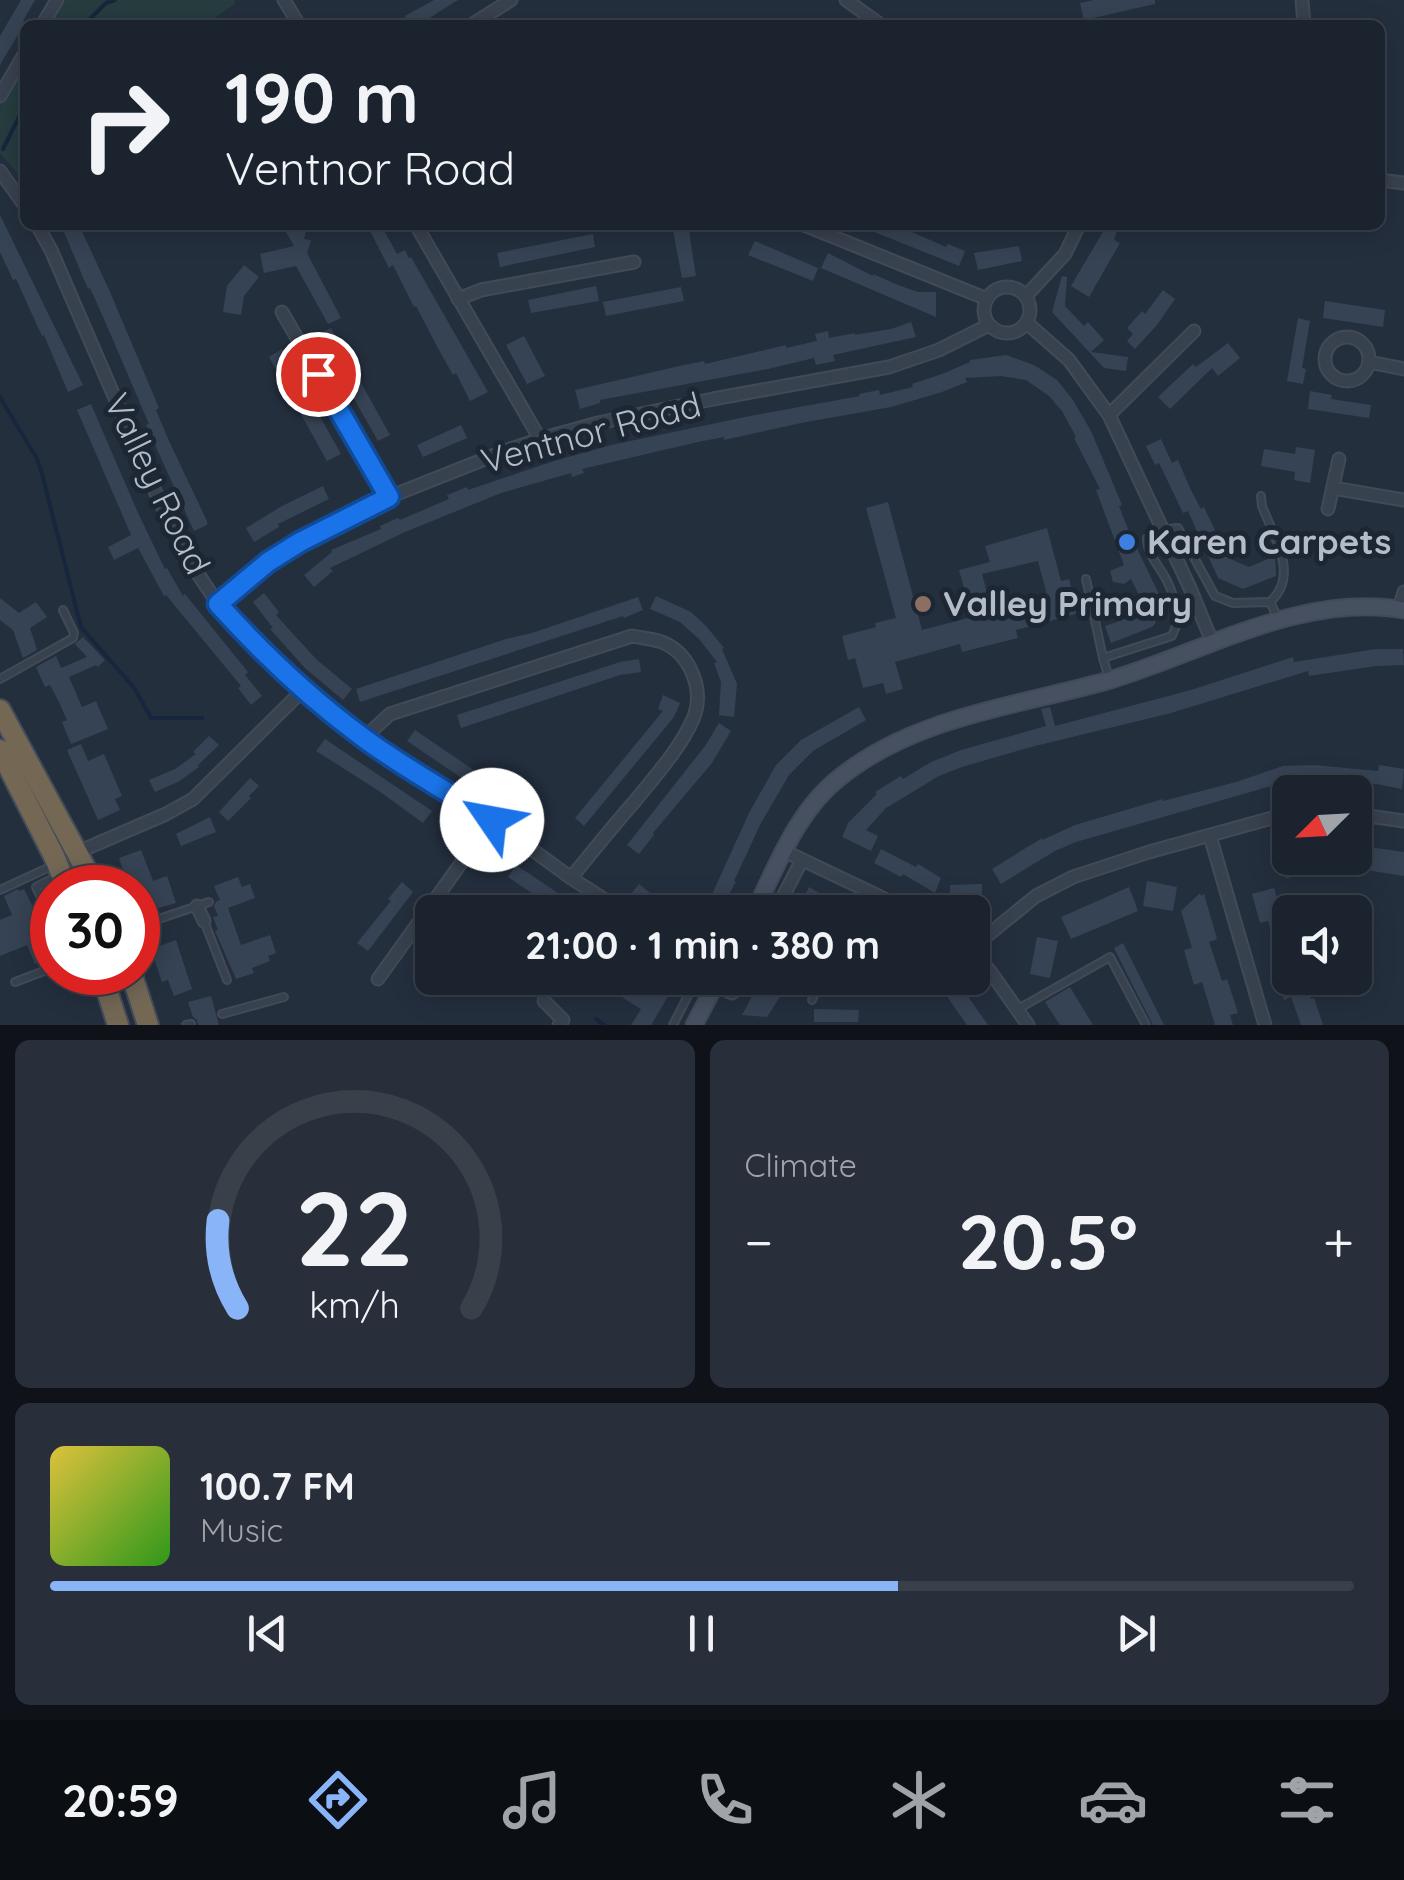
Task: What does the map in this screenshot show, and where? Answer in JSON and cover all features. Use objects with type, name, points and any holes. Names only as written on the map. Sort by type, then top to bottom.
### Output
[{"type":"highway","points":[[0,710],[84,865]]},
{"type":"highway","points":[[3,761],[57,865]]},
{"type":"highway","points":[[108,995],[118,1025]]},
{"type":"highway","points":[[138,995],[148,1025]]},
{"type":"street","points":[[479,20],[512,0]]},
{"type":"street","points":[[847,0],[875,20]]},
{"type":"street","points":[[0,96],[20,62]]},
{"type":"street","points":[[0,171],[20,199]]},
{"type":"street","name":"Valley Road","points":[[39,230],[170,524],[218,604],[259,650],[364,738],[492,820],[598,895]]},
{"type":"street","points":[[419,230],[540,439]]},
{"type":"street","points":[[817,230],[987,298]]},
{"type":"street","points":[[1026,296],[1065,254],[1077,230]]},
{"type":"street","points":[[458,299],[481,290],[634,262]]},
{"type":"street","points":[[997,289],[1018,289],[1030,305],[1027,323],[1007,334],[996,330],[984,313],[987,298],[997,289]]},
{"type":"street","points":[[282,312],[389,497]]},
{"type":"street","points":[[1027,323],[1069,360],[1109,415],[1212,644]]},
{"type":"street","name":"Ventnor Road","points":[[218,604],[268,562],[300,542],[389,497],[540,439],[713,399],[889,367],[939,350],[989,325]]},
{"type":"street","points":[[1109,415],[1194,331]]},
{"type":"street","points":[[1369,362],[1404,368]]},
{"type":"street","points":[[1328,509],[1339,459]]},
{"type":"street","points":[[1333,488],[1404,500]]},
{"type":"street","points":[[762,895],[784,851],[819,796],[863,761],[908,738],[960,719],[1110,680],[1309,613],[1358,607],[1401,609],[1404,592]]},
{"type":"street","points":[[364,738],[390,714],[632,636],[664,643],[683,656],[692,672],[697,707],[692,720],[656,774],[571,878]]},
{"type":"street","points":[[78,852],[192,800],[303,690]]},
{"type":"street","points":[[1372,816],[1404,821]]},
{"type":"street","points":[[990,934],[1036,896],[1073,876],[1272,818]]},
{"type":"street","points":[[378,978],[492,820]]},
{"type":"street","points":[[1210,836],[1265,1025]]},
{"type":"street","points":[[784,851],[875,895]]},
{"type":"street","points":[[784,895],[802,860]]},
{"type":"street","points":[[203,904],[204,921]]},
{"type":"street","points":[[990,972],[1028,1025]]},
{"type":"street","points":[[694,1025],[709,995]]},
{"type":"street","points":[[544,1001],[563,1020],[559,1025]]},
{"type":"lane","points":[[1103,658],[1172,636],[1180,616],[1147,544],[1147,538],[1162,530],[1178,528],[1215,596],[1233,603],[1270,602],[1279,594],[1286,570],[1261,496]]},
{"type":"lane","points":[[1086,579],[1110,680]]},
{"type":"lane","points":[[1270,602],[1280,621]]},
{"type":"lane","points":[[0,679],[73,638],[63,610]]},
{"type":"lane","points":[[0,890],[30,883]]},
{"type":"lane","points":[[864,895],[866,891]]},
{"type":"lane","points":[[160,919],[203,904]]},
{"type":"lane","points":[[204,921],[227,980]]},
{"type":"lane","points":[[1018,1009],[1110,957],[1146,1025]]},
{"type":"lane","points":[[15,982],[30,976]]},
{"type":"lane","points":[[673,1025],[688,995]]},
{"type":"lane","points":[[812,1000],[814,995]]},
{"type":"lane","points":[[222,1014],[284,997]]},
{"type":"green space","points":[[63,0],[235,0],[235,4],[211,20],[51,20]]},
{"type":"green space","points":[[20,72],[18,174],[0,153],[0,106]]},
{"type":"building","points":[[21,0],[35,0],[20,20],[20,31],[0,65],[0,36]]},
{"type":"building","points":[[434,0],[458,0],[426,20],[407,20],[405,16]]},
{"type":"building","points":[[1155,0],[1155,4],[1084,20],[1080,3]]},
{"type":"building","points":[[0,215],[83,385],[68,392],[44,335],[0,252]]},
{"type":"building","points":[[63,230],[81,230],[207,525],[194,531]]},
{"type":"building","points":[[285,230],[306,230],[304,239],[311,240],[307,253],[341,318],[328,324],[296,266],[264,273],[260,254],[294,246]]},
{"type":"building","points":[[370,230],[384,230],[397,254],[405,250],[411,257],[488,392],[470,401],[393,265],[389,268]]},
{"type":"building","points":[[673,230],[689,230],[696,276],[682,278]]},
{"type":"building","points":[[869,230],[907,230],[946,247],[948,244],[965,251],[959,266]]},
{"type":"building","points":[[1104,230],[1117,230],[1114,240],[1120,243],[1089,297],[1071,286]]},
{"type":"building","points":[[593,234],[595,247],[500,267],[497,253]]},
{"type":"building","points":[[755,241],[818,268],[813,281],[748,255]]},
{"type":"building","points":[[1019,246],[1022,261],[978,270],[974,253]]},
{"type":"building","points":[[828,253],[873,276],[918,292],[936,292],[936,317],[821,268]]},
{"type":"building","points":[[244,265],[259,277],[244,296],[241,315],[223,312],[227,286]]},
{"type":"building","points":[[1062,276],[1067,277],[1065,306],[1084,326],[1088,322],[1104,340],[1091,352],[1128,357],[1126,371],[1104,368],[1052,312]]},
{"type":"building","points":[[596,286],[599,301],[531,313],[528,300]]},
{"type":"building","points":[[681,287],[684,301],[606,316],[603,302]]},
{"type":"building","points":[[1163,290],[1175,299],[1135,349],[1127,341],[1133,334],[1127,328],[1142,311],[1145,314]]},
{"type":"building","points":[[1325,301],[1385,310],[1383,327],[1323,318]]},
{"type":"building","points":[[1298,318],[1310,321],[1303,384],[1287,381]]},
{"type":"building","points":[[911,322],[916,337],[833,355],[835,361],[816,365],[814,358],[600,400],[580,409],[575,390],[817,341],[815,334],[828,331],[829,338],[891,329]]},
{"type":"building","points":[[331,328],[390,435],[378,441],[318,335]]},
{"type":"building","points":[[524,336],[545,376],[527,384],[506,345]]},
{"type":"building","points":[[1228,343],[1240,358],[1218,376],[1212,368],[1170,409],[1158,397],[1193,364],[1196,367]]},
{"type":"building","points":[[282,349],[341,454],[327,461],[269,357]]},
{"type":"building","points":[[1006,355],[1034,365],[1057,380],[1091,431],[1130,534],[1159,594],[1152,627],[1111,643],[1105,626],[1136,615],[1139,595],[1131,579],[1124,584],[1113,582],[1110,571],[1124,565],[1096,490],[1100,489],[1062,411],[1049,396],[1026,380],[1001,376],[965,378],[967,382],[942,392],[891,407],[698,442],[582,469],[584,473],[572,477],[571,473],[501,493],[405,532],[330,568],[333,571],[314,587],[304,575],[331,550],[449,499],[447,495],[467,487],[468,490],[611,445],[879,390],[880,395],[913,387],[912,384],[970,360]]},
{"type":"building","points":[[1310,391],[1332,395],[1331,399],[1371,405],[1369,418],[1308,409]]},
{"type":"building","points":[[91,404],[165,569],[248,672],[245,675],[262,696],[251,705],[238,688],[241,686],[164,596],[138,548],[114,560],[108,547],[131,535],[77,410]]},
{"type":"building","points":[[461,425],[467,438],[423,457],[417,445]]},
{"type":"building","points":[[1161,439],[1172,463],[1178,460],[1228,558],[1249,567],[1275,556],[1276,576],[1243,589],[1218,578],[1188,511],[1183,513],[1159,463],[1155,465],[1146,446]]},
{"type":"building","points":[[1296,447],[1315,450],[1310,483],[1294,480],[1295,472],[1261,466],[1264,449],[1295,454]]},
{"type":"building","points":[[323,486],[329,499],[278,524],[254,542],[246,528]]},
{"type":"building","points":[[888,502],[922,630],[972,617],[959,570],[990,562],[985,546],[1047,528],[1061,581],[1069,579],[1083,612],[1016,630],[1018,638],[962,652],[960,644],[895,662],[903,689],[886,694],[883,683],[863,688],[855,658],[848,660],[842,636],[896,618],[866,508]],"holes":[[[1038,561],[1048,599],[993,614],[982,574]]]},
{"type":"building","points":[[264,593],[279,612],[276,615],[316,659],[352,689],[343,700],[305,668],[270,629],[273,628],[253,602]]},
{"type":"building","points":[[656,596],[691,612],[724,648],[737,684],[734,717],[719,715],[721,682],[714,663],[717,662],[680,622],[650,609]]},
{"type":"building","points":[[638,597],[643,610],[624,618],[360,702],[356,689]]},
{"type":"building","points":[[0,598],[19,613],[36,602],[47,617],[30,628],[37,650],[23,658],[13,630],[0,620]]},
{"type":"building","points":[[83,637],[105,660],[98,667],[69,677],[82,707],[96,701],[108,729],[71,744],[59,702],[50,685],[45,687],[36,667],[56,656],[61,668],[87,657],[75,644]]},
{"type":"building","points":[[1376,649],[1403,649],[1404,665],[1309,676],[1308,671],[1171,713],[962,767],[886,808],[866,830],[878,836],[871,851],[842,837],[848,823],[875,792],[961,750],[1046,726],[1041,709],[1050,707],[1055,726],[1191,690],[1293,657],[1294,662]]},
{"type":"building","points":[[639,659],[641,672],[620,675],[461,728],[457,715]]},
{"type":"building","points":[[663,695],[680,703],[674,717],[584,826],[575,818],[663,711],[658,709]]},
{"type":"building","points":[[859,707],[866,720],[813,751],[789,775],[760,825],[729,895],[712,895],[776,765],[801,740]]},
{"type":"building","points":[[719,723],[731,731],[712,763],[639,854],[627,845]]},
{"type":"building","points":[[415,730],[541,816],[534,827],[407,741]]},
{"type":"building","points":[[209,736],[219,745],[199,767],[155,792],[149,780],[196,754],[193,752]]},
{"type":"building","points":[[325,739],[432,811],[423,823],[316,751]]},
{"type":"building","points":[[81,744],[88,761],[104,754],[122,796],[115,799],[120,810],[98,820],[67,750]]},
{"type":"building","points":[[1379,765],[1404,769],[1402,789],[1372,784],[1372,775],[1272,775],[1272,786],[1076,842],[1001,884],[992,869],[1042,838],[1075,825],[1283,766],[1378,771]]},
{"type":"building","points":[[250,778],[259,786],[228,821],[219,812]]},
{"type":"building","points":[[210,817],[216,832],[181,846],[176,834]]},
{"type":"building","points":[[1372,847],[1404,852],[1404,876],[1372,871]]},
{"type":"building","points":[[881,849],[941,878],[935,893],[874,863]]},
{"type":"building","points":[[141,850],[147,865],[121,865],[119,858]]},
{"type":"building","points":[[516,865],[560,895],[534,895],[508,877]]},
{"type":"building","points":[[167,876],[176,903],[160,908],[160,878]]},
{"type":"building","points":[[238,877],[242,887],[250,884],[255,898],[228,908],[241,945],[270,935],[276,953],[268,956],[270,961],[252,968],[254,973],[236,979],[213,917],[218,916],[214,906],[220,900],[214,886]]},
{"type":"building","points":[[1147,881],[1177,887],[1173,911],[1143,906]]},
{"type":"building","points":[[402,882],[413,892],[368,951],[357,943]]},
{"type":"building","points":[[639,884],[653,895],[630,895]]},
{"type":"building","points":[[982,884],[982,895],[950,895],[950,885]]},
{"type":"building","points":[[809,887],[823,895],[805,895]]},
{"type":"building","points":[[1129,887],[1138,911],[1071,939],[1061,917]]},
{"type":"building","points":[[1274,888],[1272,934],[1268,921],[1260,923],[1252,894]]},
{"type":"building","points":[[24,889],[30,901],[30,952],[27,945],[0,956],[0,920],[12,915],[4,896]]},
{"type":"building","points":[[1200,893],[1204,894],[1217,939],[1209,942],[1238,1013],[1230,1015],[1233,1025],[1215,1025],[1202,982],[1194,985],[1184,950],[1192,948],[1181,911]]},
{"type":"building","points":[[1037,937],[1058,941],[1050,978],[1030,974]]},
{"type":"building","points":[[176,940],[192,989],[174,996],[168,980],[162,982],[160,946]]},
{"type":"building","points":[[1123,943],[1164,1025],[1153,1025],[1114,948]]},
{"type":"building","points":[[1070,987],[1093,1025],[1060,1025],[1045,1002]]},
{"type":"building","points":[[669,995],[651,1025],[631,1025],[641,1009],[623,998]]},
{"type":"building","points":[[753,995],[781,995],[767,1017],[742,1015]]},
{"type":"building","points":[[946,995],[967,995],[988,1025],[967,1025]]},
{"type":"building","points":[[1282,995],[1309,995],[1323,1025],[1301,1025],[1291,997],[1284,1000]]},
{"type":"building","points":[[211,996],[219,1025],[198,1025],[188,1002]]},
{"type":"building","points":[[814,1009],[859,1010],[858,1022],[814,1022]]},
{"type":"waterway","points":[[89,20],[106,3],[115,0]]},
{"type":"waterway","points":[[3,149],[20,115]]},
{"type":"waterway","points":[[0,397],[41,470],[81,627],[135,689],[151,718],[202,718]]},
{"type":"waterway","points":[[596,1019],[604,1025]]},
{"type":"place","name":"Karen Carpets","points":[[1127,542]]},
{"type":"place","name":"Valley Primary","points":[[923,604]]},
{"type":"route","points":[[318,374],[389,497],[268,562],[218,604],[259,650],[303,690],[364,738],[492,820]]}]
